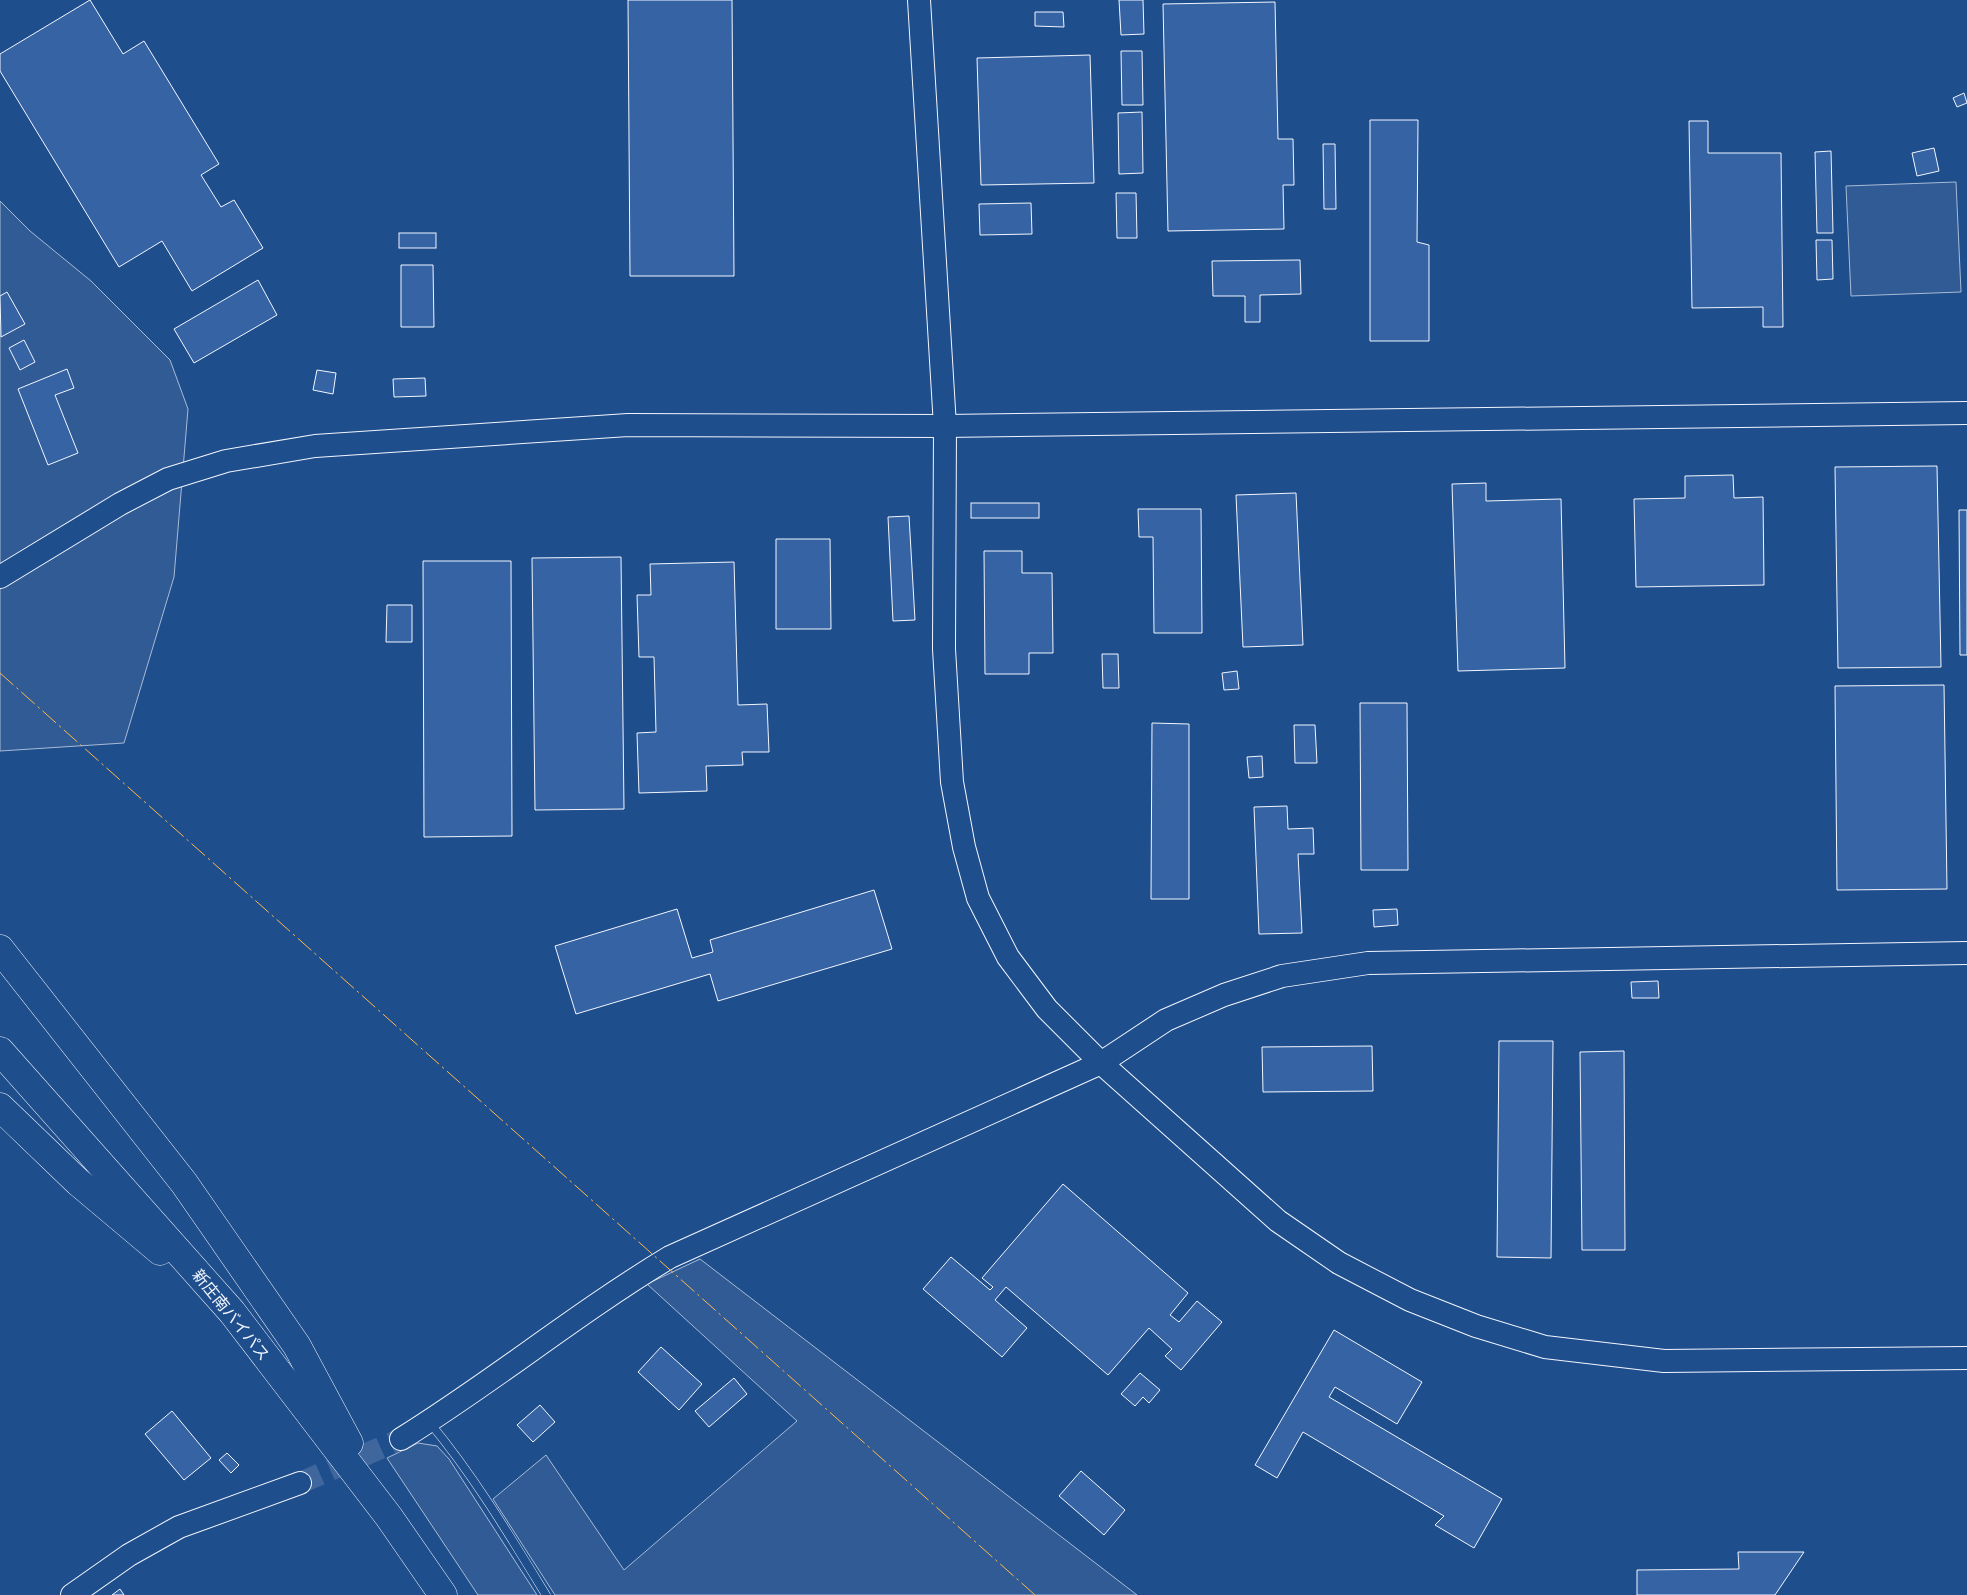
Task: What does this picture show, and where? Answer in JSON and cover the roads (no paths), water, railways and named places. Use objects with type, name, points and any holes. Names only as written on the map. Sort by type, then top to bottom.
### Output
[{"type":"highway","points":[[0,949],[184,1183],[297,1346],[389,1517]]},
{"type":"highway","name":"新庄南バイパス","points":[[0,1052],[232,1312],[389,1517],[443,1595]]},
{"type":"highway","points":[[0,1107],[78,1182],[232,1312]]},
{"type":"street","points":[[919,0],[945,426],[944,648],[952,782],[964,847],[978,898],[1008,957],[1047,1009],[1101,1063],[1278,1221],[1339,1264],[1410,1300],[1476,1326],[1545,1347],[1664,1361],[1967,1358]]},
{"type":"street","points":[[0,577],[120,504],[168,479],[226,461],[315,446],[628,425],[945,426],[1967,413]]},
{"type":"street","points":[[401,1439],[429,1422],[632,1280],[670,1257],[1101,1063],[1166,1020],[1224,995],[1282,976],[1368,963],[1967,953]]},
{"type":"street","points":[[72,1595],[129,1555],[180,1527],[300,1483]]},
{"type":"lane","points":[[429,1422],[447,1444],[501,1522],[546,1595]]},
{"type":"tunnel","points":[[300,1483],[401,1439]]}]
